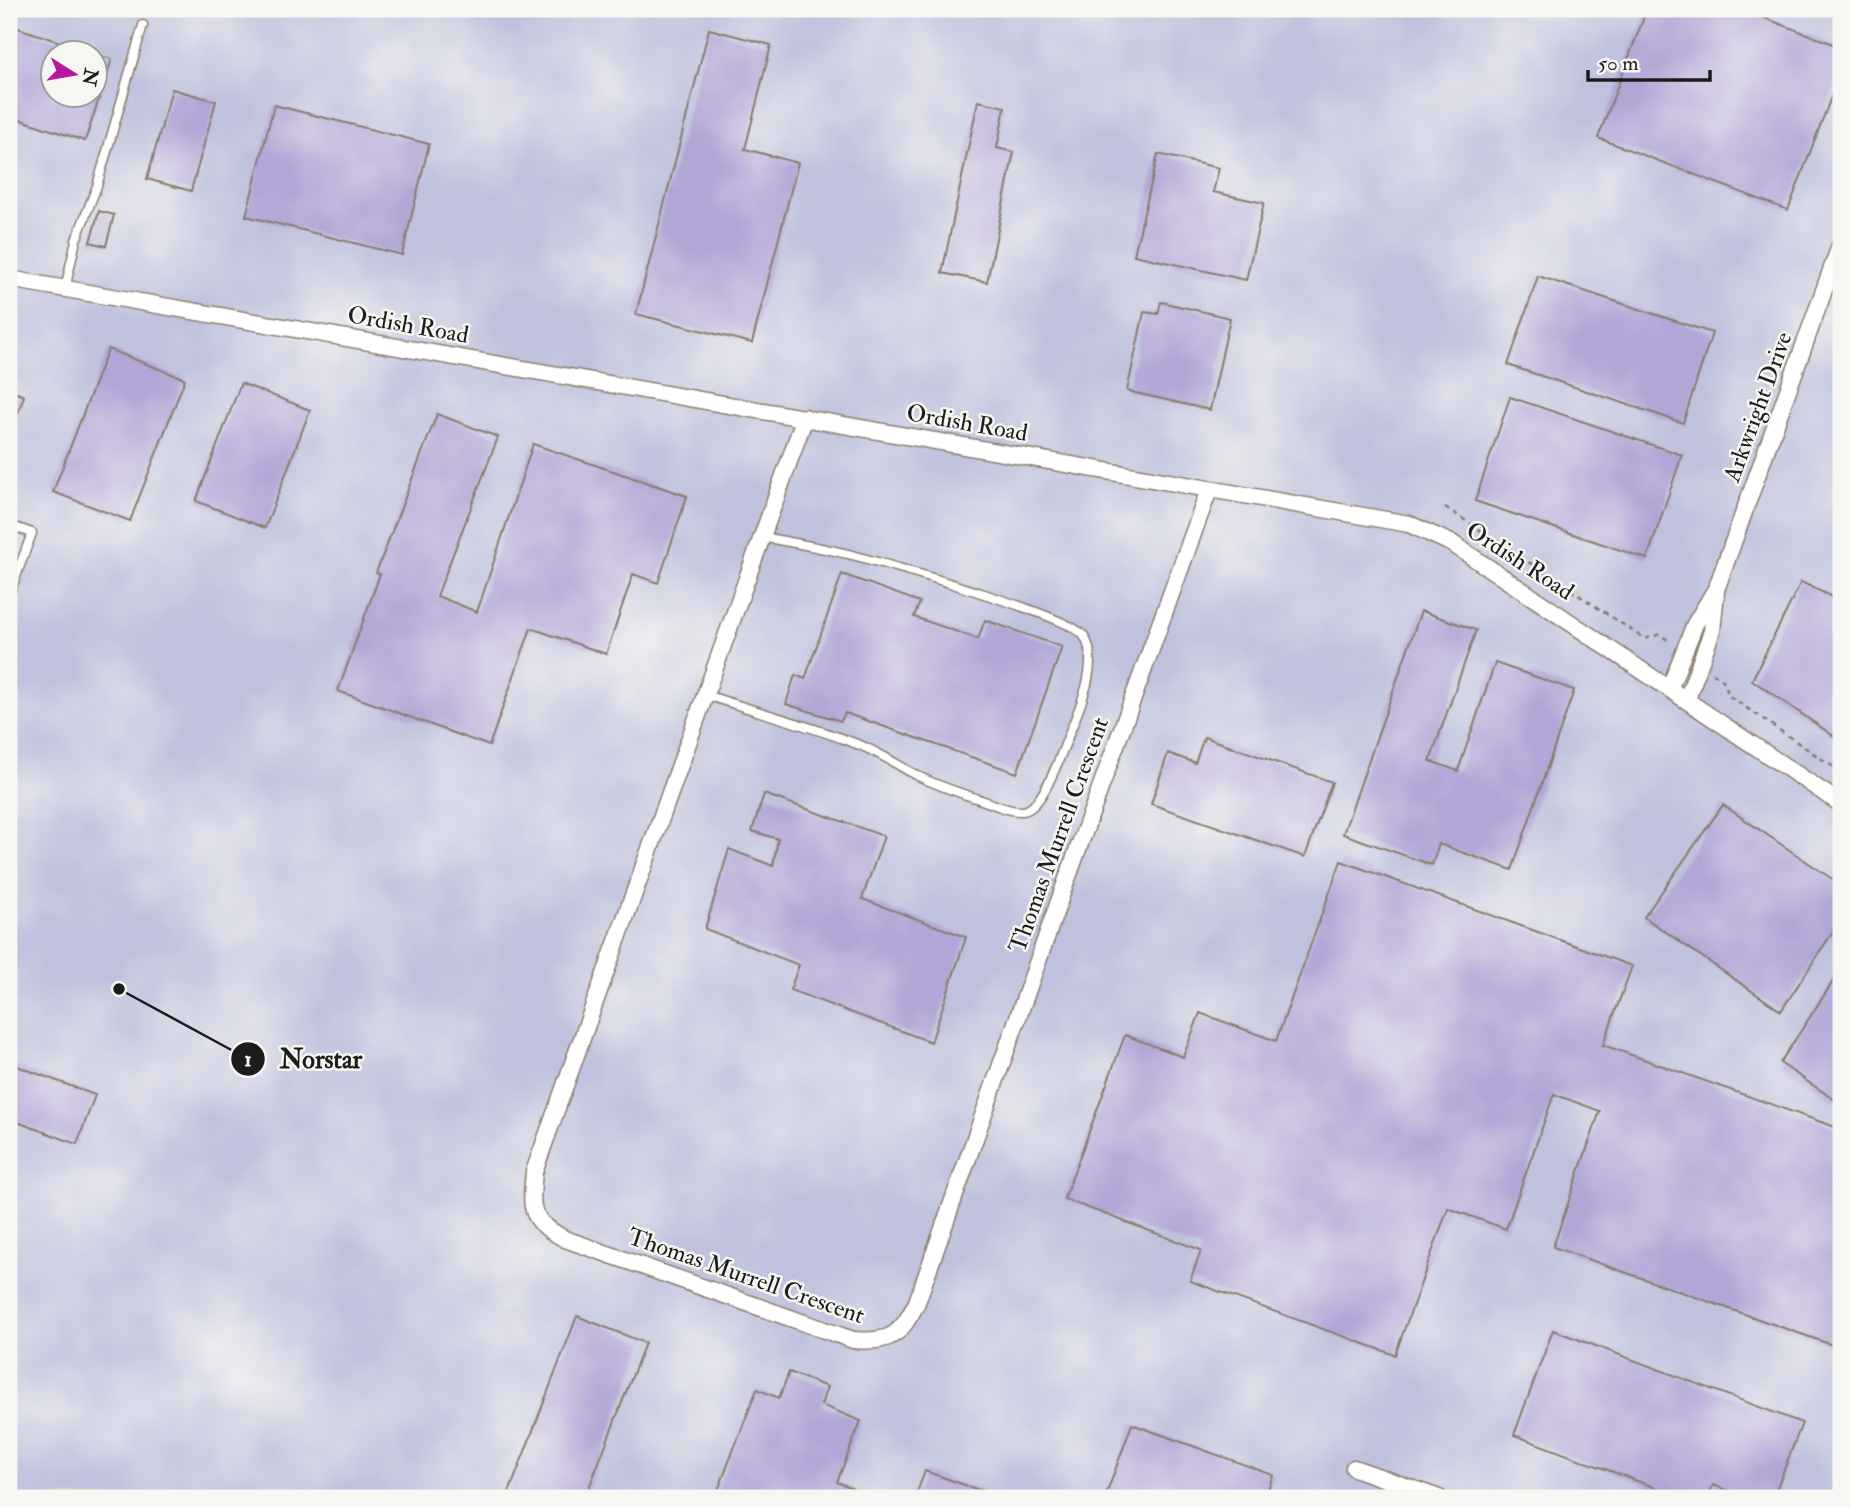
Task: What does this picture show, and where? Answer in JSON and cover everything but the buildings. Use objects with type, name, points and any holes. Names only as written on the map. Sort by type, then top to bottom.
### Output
[{"type":"street","name":"Arkwright Drive","points":[[1670,687],[1695,624],[1717,587],[1841,243]]},
{"type":"street","name":"Ordish Road","points":[[9,279],[1409,524],[1453,544],[1841,804]]},
{"type":"street","name":"Thomas Murrell Crescent","points":[[805,417],[534,1172],[531,1195],[534,1213],[544,1227],[565,1239],[853,1340],[872,1342],[898,1333],[917,1302],[1209,490]]},
{"type":"street","name":"Arkwright Drive","points":[[1687,699],[1712,631],[1717,587]]},
{"type":"street","points":[[1354,1468],[1438,1498]]},
{"type":"lane","points":[[65,289],[76,240],[97,186],[143,25]]},
{"type":"lane","points":[[9,525],[32,533],[9,596]]},
{"type":"lane","points":[[706,695],[855,743],[938,784],[1009,810],[1025,811],[1038,803],[1044,792],[1085,690],[1090,671],[1089,650],[1078,629],[1064,622],[857,556],[762,537]]},
{"type":"path","points":[[1445,507],[1645,639],[1660,634],[1671,643]]},
{"type":"path","points":[[1711,672],[1723,680],[1729,696],[1841,772]]},
{"type":"shaded area","points":[[9,9],[1841,9],[1841,1498],[9,1498]]},
{"type":"place","name":"Norstar","points":[[119,989]]}]
